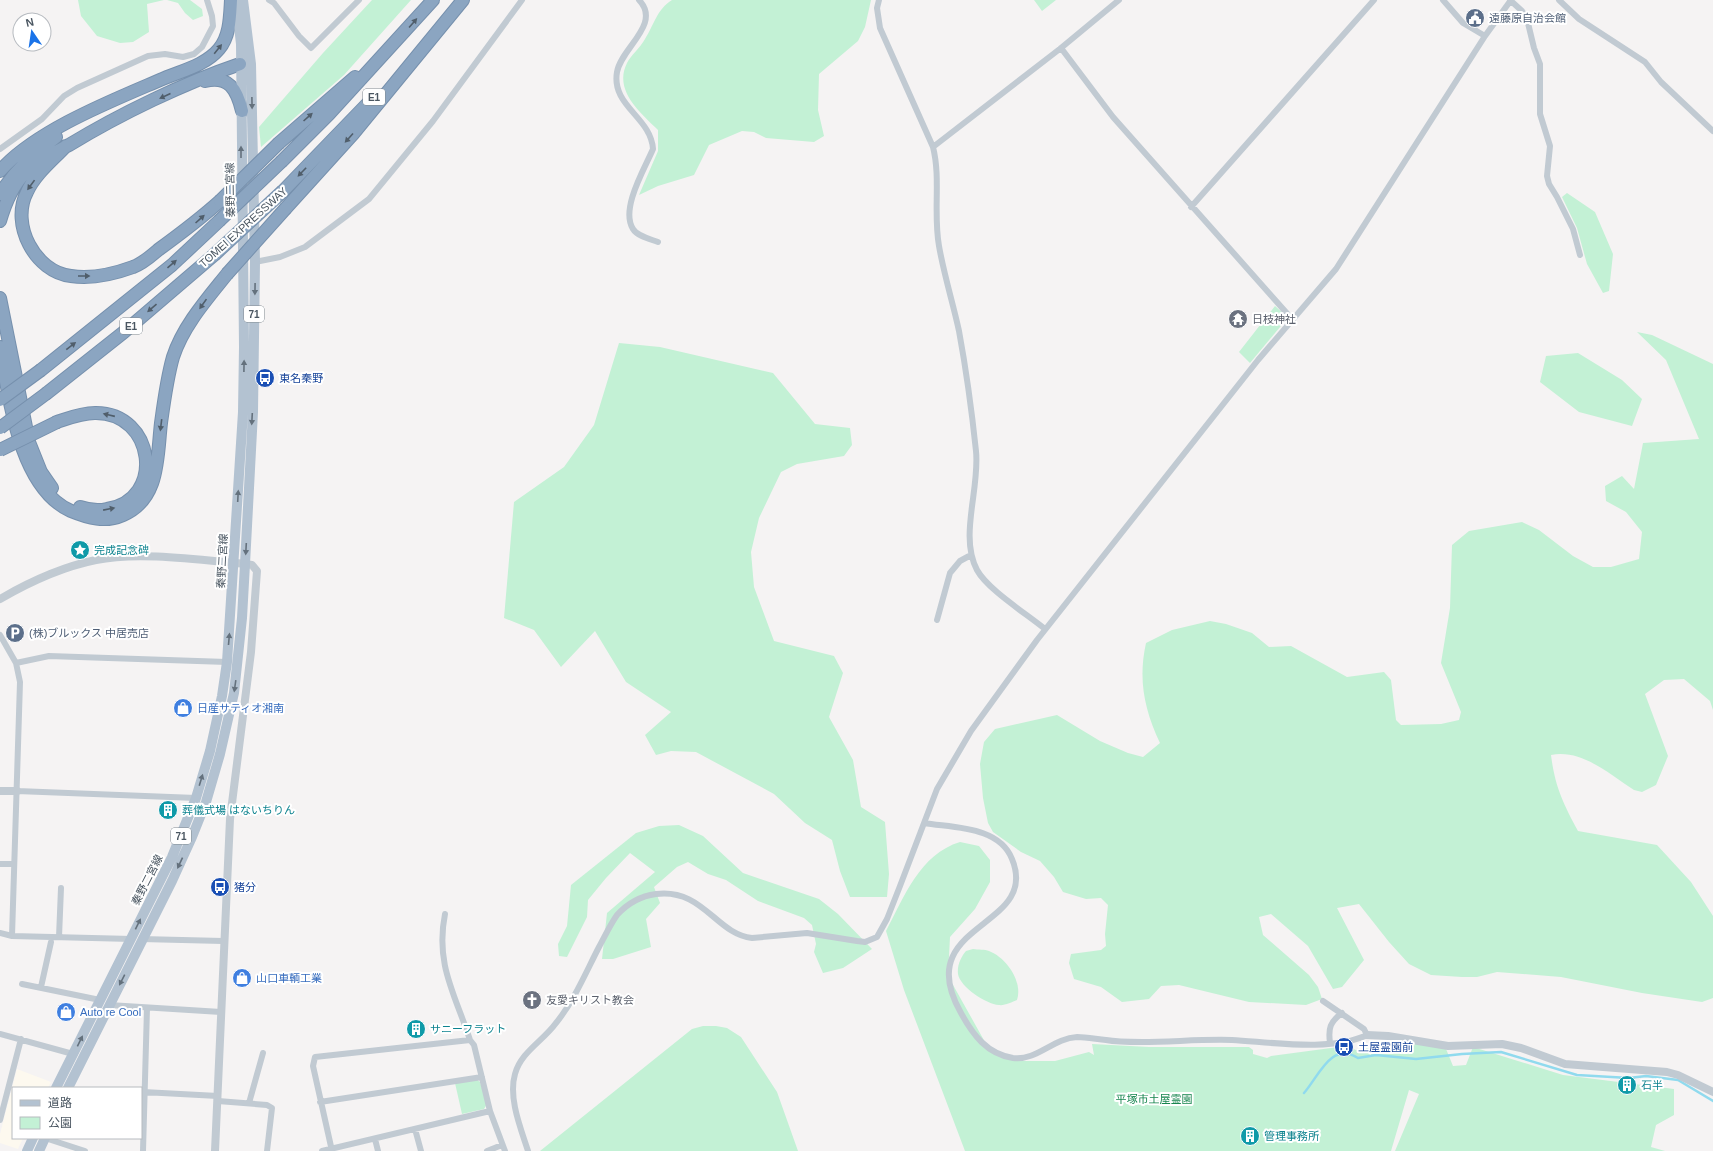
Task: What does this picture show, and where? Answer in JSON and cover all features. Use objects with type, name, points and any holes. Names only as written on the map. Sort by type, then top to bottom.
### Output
[{"type":"highway","points":[[0,171],[12,159],[29,146],[93,111],[198,64],[215,53],[227,34],[231,0]]},
{"type":"highway","name":"TOMEI EXPRESSWAY","points":[[0,400],[41,370],[166,269],[220,221],[282,161],[393,46],[433,0]]},
{"type":"highway","points":[[0,347],[19,435],[34,477],[48,496],[63,507],[80,515],[97,520],[114,519],[134,510],[144,500],[150,488],[156,464],[166,386],[174,356],[182,338],[204,303],[227,274],[378,104],[463,0]]},
{"type":"highway","name":"TOMEI EXPRESSWAY","points":[[0,428],[124,332],[214,255],[283,191],[399,71],[463,0]]},
{"type":"highway","points":[[66,146],[36,178],[26,192],[22,210],[22,230],[30,249],[57,272],[70,276],[98,276],[113,274],[135,266],[198,221],[319,106],[393,46]]},
{"type":"highway","points":[[160,80],[221,65],[245,64]]},
{"type":"highway","points":[[0,221],[12,190],[25,174],[66,146],[133,110],[188,85],[245,64]]},
{"type":"highway","points":[[188,85],[213,79],[223,81],[231,85],[236,92],[242,112]]},
{"type":"highway","points":[[0,194],[12,176],[24,163],[93,111]]},
{"type":"highway","points":[[0,298],[29,442],[36,461],[46,480],[54,490],[68,501],[83,508],[94,510],[114,508],[124,504],[132,498],[143,480],[147,458],[141,440],[129,425],[112,415],[95,413],[75,416],[56,422],[0,450]]},
{"type":"main road","name":"秦野二宮線","points":[[56,1087],[172,857],[196,798],[210,751],[222,696],[227,662],[243,412],[242,112],[245,64],[236,0]]},
{"type":"main road","name":"秦野二宮線","points":[[69,1087],[192,838],[206,802],[220,754],[236,680],[245,564],[252,412],[255,262],[243,0]]},
{"type":"main road","points":[[27,1151],[33,1139]]},
{"type":"main road","points":[[39,1151],[45,1139]]},
{"type":"street","points":[[0,149],[42,119],[64,96],[77,88],[148,56],[165,54],[182,57],[194,54],[202,47],[213,26],[212,16],[207,0]]},
{"type":"street","points":[[269,0],[274,3],[299,36],[311,48],[359,0]]},
{"type":"street","points":[[255,262],[280,257],[305,247],[369,199],[433,121],[522,0]]},
{"type":"street","points":[[639,0],[645,6],[646,21],[619,65],[616,82],[622,100],[649,131],[653,143],[653,149],[629,205],[629,216],[633,229],[640,234],[658,242]]},
{"type":"street","points":[[879,0],[877,8],[880,28],[933,147],[936,159],[936,225],[939,246],[959,332],[976,450],[977,472],[969,539],[971,555],[977,571],[988,584],[1045,629]]},
{"type":"street","points":[[933,147],[1061,48],[1119,0]]},
{"type":"street","points":[[1191,207],[1374,0]]},
{"type":"street","points":[[1443,0],[1463,23],[1485,36]]},
{"type":"street","points":[[528,1151],[515,1104],[513,1088],[516,1070],[530,1050],[556,1024],[577,991],[610,926],[625,908],[645,897],[657,894],[670,894],[697,903],[735,935],[744,938],[807,932],[865,942],[877,937],[887,919],[937,790],[971,732],[1045,629],[1292,319],[1336,269],[1485,36],[1510,0],[1522,11],[1527,19],[1534,48],[1540,64],[1540,114],[1550,146],[1547,176],[1549,184],[1573,229],[1580,255]]},
{"type":"street","points":[[1559,0],[1579,19],[1645,62],[1661,82],[1713,130]]},
{"type":"street","points":[[1061,48],[1112,117],[1292,319]]},
{"type":"street","points":[[937,620],[950,573],[960,561],[971,555]]},
{"type":"street","points":[[0,599],[46,575],[68,567],[97,560],[148,557],[245,564],[256,567],[258,574],[250,660],[230,819],[223,941],[215,1151]]},
{"type":"street","points":[[0,635],[16,663],[20,682],[12,936]]},
{"type":"street","points":[[16,663],[49,656],[227,662]]},
{"type":"street","points":[[0,791],[196,798]]},
{"type":"street","points":[[924,823],[975,831],[991,836],[1007,850],[1015,866],[1015,883],[1006,905],[994,917],[961,942],[952,956],[948,979],[960,1012],[979,1042],[991,1051],[1002,1056],[1021,1058],[1035,1055],[1063,1040],[1077,1037],[1141,1042],[1214,1039],[1267,1043],[1330,1043],[1358,1040],[1367,1035],[1388,1036],[1448,1046],[1502,1044],[1521,1048],[1565,1064],[1667,1072],[1678,1075],[1713,1092]]},
{"type":"street","points":[[0,864],[14,864]]},
{"type":"street","points":[[59,938],[61,888]]},
{"type":"street","points":[[445,914],[442,927],[442,954],[444,967],[470,1040],[474,1045],[490,1111],[505,1151]]},
{"type":"street","points":[[0,933],[12,936],[59,938],[223,941]]},
{"type":"street","points":[[42,988],[51,942]]},
{"type":"street","points":[[22,984],[100,1000]]},
{"type":"street","points":[[1323,1001],[1364,1030],[1367,1035]]},
{"type":"street","points":[[110,1005],[221,1012]]},
{"type":"street","points":[[143,1151],[143,1092],[147,1008]]},
{"type":"street","points":[[1330,1043],[1329,1027],[1333,1020],[1342,1013]]},
{"type":"street","points":[[0,1034],[73,1054]]},
{"type":"street","points":[[0,1120],[21,1039]]},
{"type":"street","points":[[332,1150],[313,1066],[315,1057],[470,1040]]},
{"type":"street","points":[[249,1103],[263,1054]]},
{"type":"street","points":[[320,1102],[482,1077]]},
{"type":"street","points":[[143,1092],[218,1098],[267,1105],[272,1108],[267,1151]]},
{"type":"street","points":[[322,1151],[332,1150],[490,1111]]},
{"type":"street","points":[[415,1129],[421,1151]]},
{"type":"street","points":[[48,1139],[85,1151]]},
{"type":"street","points":[[375,1139],[378,1151]]},
{"type":"street","points":[[487,1151],[502,1145]]},
{"type":"shaded area","points":[[17,1069],[51,1082],[48,1087],[12,1087]]},
{"type":"shaded area","points":[[12,1088],[12,1139],[23,1139],[18,1149],[0,1143],[0,1134]]},
{"type":"green space","points":[[78,0],[164,0],[147,4],[149,32],[133,42],[120,43],[97,36],[81,16]]},
{"type":"green space","points":[[167,0],[190,0],[202,9],[203,16],[193,20],[185,13],[178,3]]},
{"type":"green space","points":[[372,0],[411,0],[344,75],[261,147],[259,127],[323,53]]},
{"type":"green space","points":[[672,0],[871,0],[865,27],[858,41],[819,74],[818,110],[824,136],[814,142],[766,138],[754,132],[742,131],[709,145],[694,175],[658,186],[639,195],[658,151],[658,130],[631,101],[626,92],[624,73],[627,63],[643,42],[659,13]]},
{"type":"green space","points":[[1034,0],[1056,0],[1042,11]]},
{"type":"green space","points":[[1567,193],[1595,212],[1613,254],[1609,291],[1603,293],[1587,264],[1577,228],[1562,197]]},
{"type":"green space","points":[[1275,306],[1284,314],[1285,321],[1250,363],[1239,352]]},
{"type":"green space","points":[[1637,332],[1652,335],[1713,364],[1713,710],[1710,701],[1684,679],[1664,680],[1645,694],[1668,756],[1656,785],[1642,792],[1634,790],[1605,770],[1584,759],[1562,754],[1551,755],[1557,786],[1578,831],[1657,845],[1691,882],[1713,916],[1713,998],[1702,1002],[1642,993],[1561,977],[1497,972],[1477,977],[1431,975],[1409,964],[1389,942],[1359,904],[1337,908],[1364,960],[1342,987],[1333,989],[1308,946],[1271,914],[1259,917],[1263,935],[1309,975],[1318,987],[1322,999],[1306,1005],[1249,1002],[1179,985],[1161,986],[1149,999],[1122,1002],[1101,987],[1074,979],[1069,963],[1071,954],[1101,950],[1106,946],[1105,934],[1108,905],[1101,898],[1086,899],[1063,892],[1054,877],[1040,861],[1021,852],[993,832],[988,823],[983,798],[980,764],[984,742],[995,729],[1057,715],[1100,741],[1128,753],[1143,757],[1160,743],[1146,706],[1144,694],[1143,669],[1146,643],[1172,630],[1210,621],[1226,624],[1252,633],[1269,647],[1291,646],[1347,677],[1384,672],[1391,680],[1396,720],[1401,725],[1441,724],[1459,720],[1461,712],[1441,663],[1450,608],[1452,545],[1469,531],[1522,522],[1539,530],[1573,556],[1593,567],[1611,567],[1639,559],[1642,532],[1626,512],[1606,501],[1605,486],[1622,476],[1634,489],[1643,443],[1699,439],[1666,360]]},
{"type":"green space","points":[[619,343],[660,347],[773,373],[815,424],[850,428],[852,445],[844,456],[797,464],[781,472],[759,518],[751,552],[754,587],[774,641],[834,656],[843,673],[829,717],[853,760],[861,807],[885,822],[889,874],[887,897],[850,897],[840,871],[832,840],[805,823],[774,794],[696,752],[671,751],[656,755],[645,735],[671,712],[626,682],[595,631],[561,667],[534,630],[504,618],[514,502],[564,467],[594,425]]},
{"type":"green space","points":[[1578,353],[1622,380],[1642,399],[1632,426],[1579,412],[1540,382],[1546,356]]},
{"type":"green space","points":[[679,825],[703,836],[743,873],[819,899],[838,914],[872,949],[843,968],[823,973],[814,952],[816,944],[812,925],[804,918],[758,901],[726,880],[708,874],[688,862],[677,867],[654,887],[660,903],[646,919],[651,947],[613,959],[602,959],[607,913],[655,872],[630,853],[606,878],[588,900],[587,917],[567,957],[559,956],[558,944],[567,926],[571,885],[636,833],[659,826]]},
{"type":"green space","name":"平塚市土屋霊園","points":[[960,842],[979,846],[990,860],[990,882],[975,909],[950,937],[948,976],[990,1051],[1024,1061],[1055,1061],[1089,1052],[1094,1055],[1092,1044],[1149,1047],[1249,1047],[1253,1050],[1253,1054],[1267,1058],[1271,1056],[1346,1046],[1356,1050],[1386,1044],[1444,1044],[1453,1066],[1466,1065],[1473,1047],[1563,1075],[1674,1089],[1674,1115],[1656,1125],[1651,1147],[1665,1151],[1395,1151],[1419,1094],[1409,1090],[1391,1151],[965,1151],[904,990],[886,931],[907,891],[924,866],[934,856],[946,848]]},
{"type":"green space","points":[[973,949],[989,951],[1002,959],[1016,978],[1018,986],[1017,1000],[1003,1005],[987,1002],[974,994],[963,984],[958,974],[959,964],[966,951]]},
{"type":"green space","points":[[703,1026],[727,1028],[741,1037],[777,1092],[798,1151],[540,1151],[692,1029]]},
{"type":"green space","points":[[476,1079],[480,1082],[487,1104],[484,1109],[462,1114],[455,1083]]},
{"type":"waterway","points":[[1304,1093],[1326,1063],[1333,1057],[1340,1054],[1349,1054],[1358,1058],[1376,1055],[1416,1059],[1462,1054],[1501,1052],[1577,1075],[1629,1078],[1646,1076],[1678,1080],[1713,1101]]},
{"type":"place","name":"遠藤原自治会館","points":[[1475,18]]},
{"type":"place","name":"日枝神社","points":[[1238,319]]},
{"type":"place","name":"東名秦野","points":[[265,378]]},
{"type":"place","name":"完成記念碑","points":[[80,550]]},
{"type":"place","name":"(株)ブルックス 中居売店","points":[[15,633]]},
{"type":"place","name":"日産サティオ湘南","points":[[183,708]]},
{"type":"place","name":"葬儀式場 はないちりん","points":[[168,810]]},
{"type":"place","name":"猪分","points":[[220,887]]},
{"type":"place","name":"山口車輌工業","points":[[242,978]]},
{"type":"place","name":"友愛キリスト教会","points":[[532,1000]]},
{"type":"place","name":"Auto re Cool","points":[[66,1012]]},
{"type":"place","name":"サニーフラット","points":[[416,1029]]},
{"type":"place","name":"土屋霊園前","points":[[1344,1047]]},
{"type":"place","name":"石半","points":[[1627,1085]]},
{"type":"place","name":"管理事務所","points":[[1250,1136]]}]
